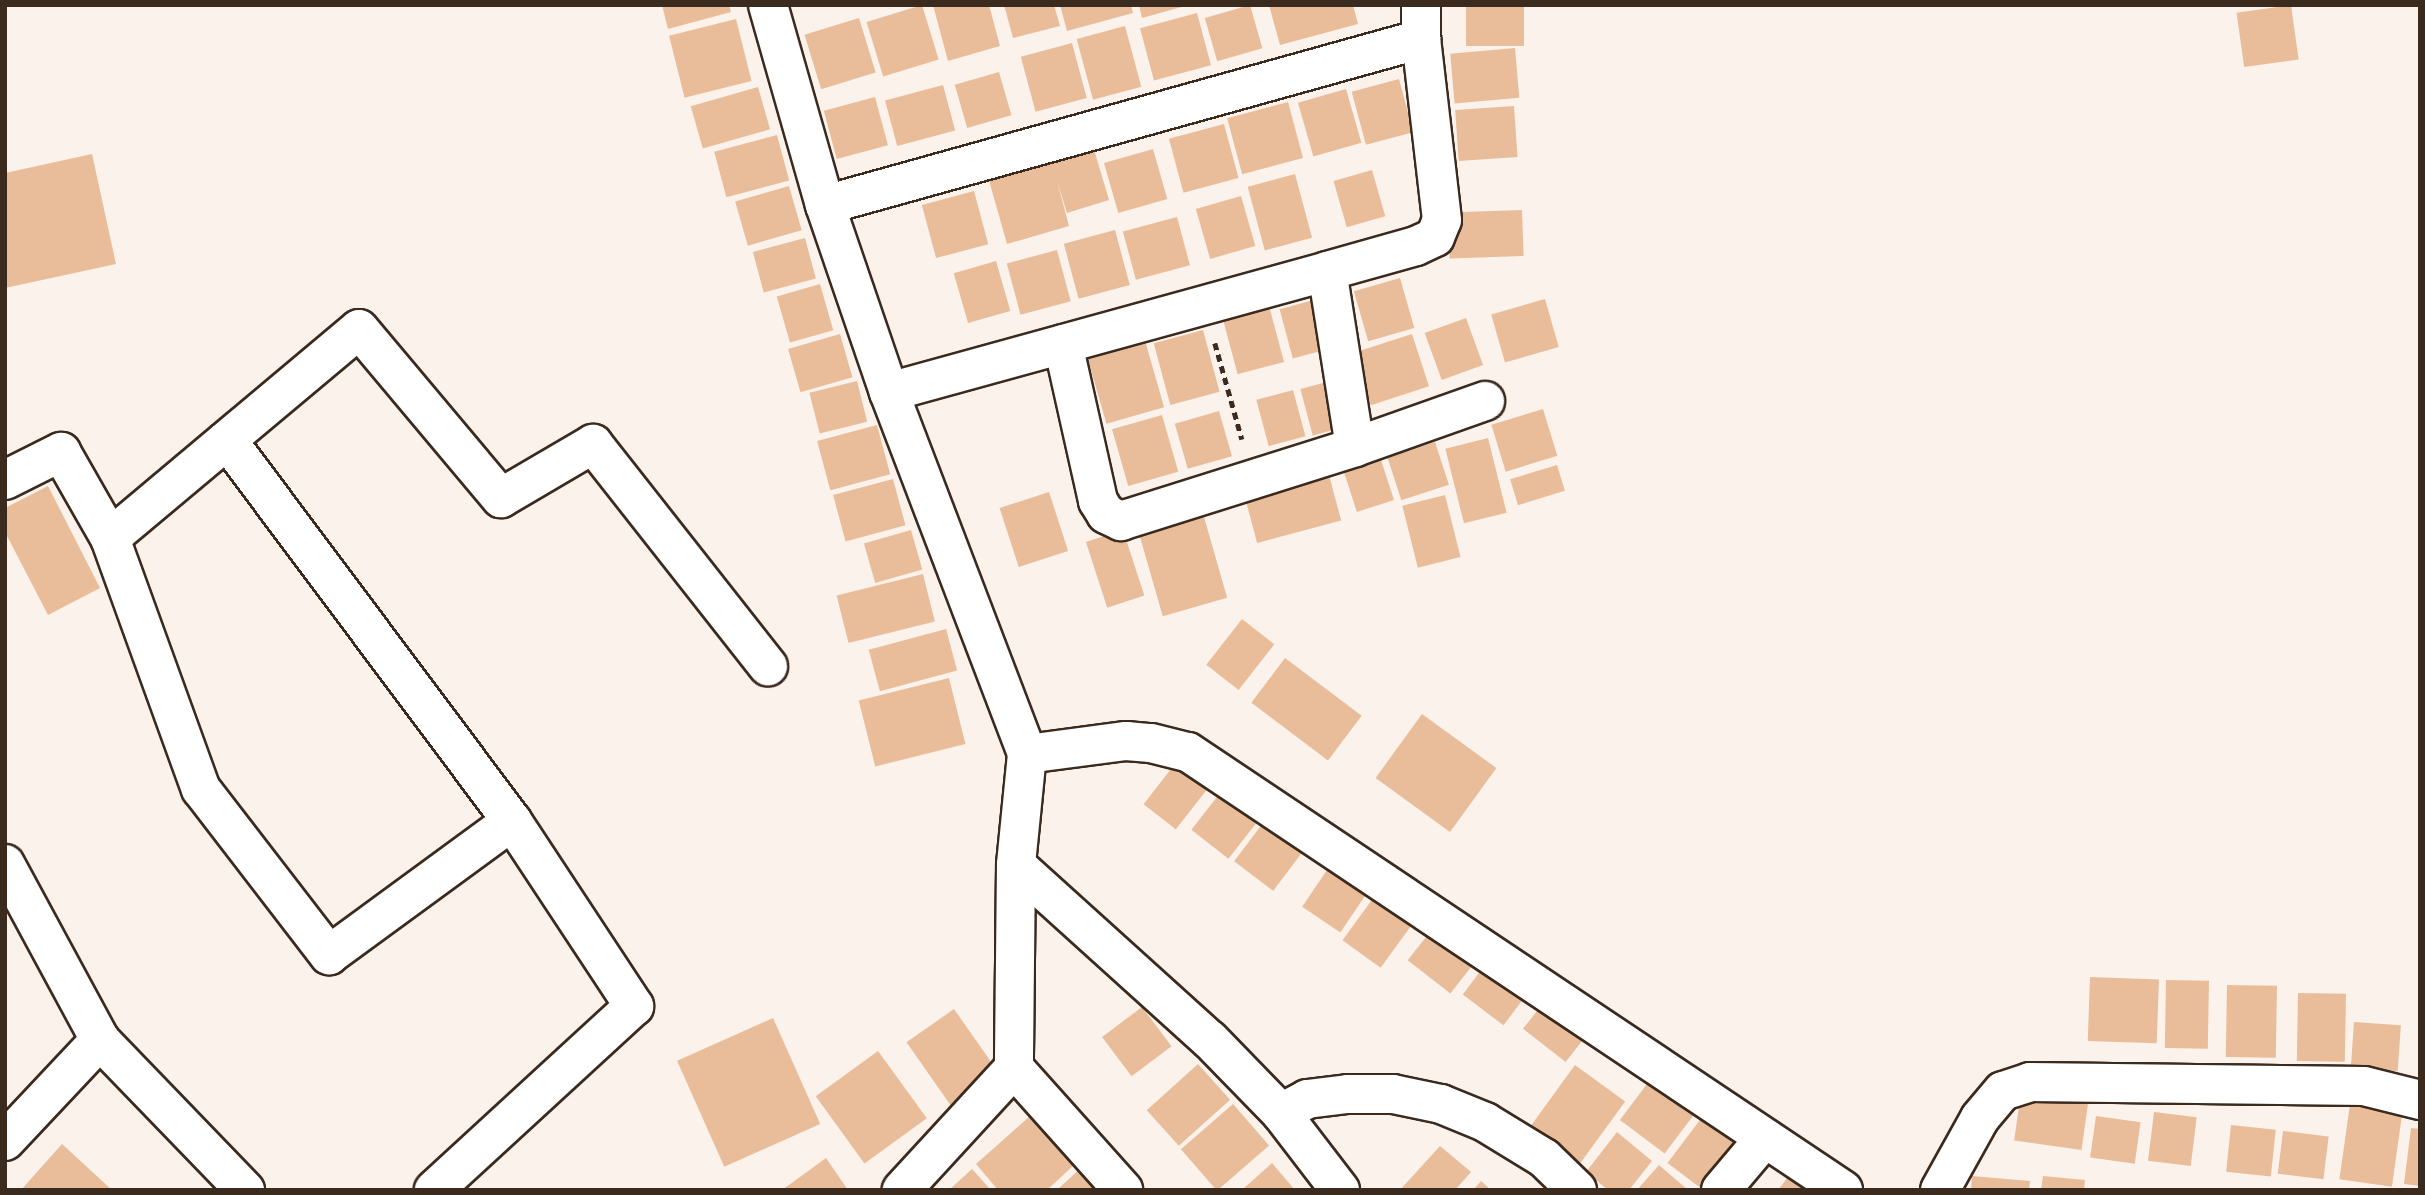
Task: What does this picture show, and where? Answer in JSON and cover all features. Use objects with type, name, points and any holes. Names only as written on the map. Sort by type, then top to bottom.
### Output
[{"type":"street","points":[[774,6],[825,205],[889,392],[1027,754],[1016,866],[1014,1068],[902,1190]]},
{"type":"street","points":[[825,205],[1421,22],[1442,220],[1435,237],[1416,246],[889,392]]},
{"type":"street","points":[[1327,271],[1355,447]]},
{"type":"street","points":[[110,538],[359,329],[501,498],[593,444],[768,666]]},
{"type":"street","points":[[1063,344],[1098,501],[1106,514],[1121,521],[1355,447],[1485,401]]},
{"type":"street","points":[[226,440],[512,821],[634,1006],[434,1190]]},
{"type":"street","points":[[5,480],[61,452],[110,538],[201,789],[329,955],[512,821]]},
{"type":"street","points":[[1027,754],[1126,741],[1151,743],[1188,752],[1843,1190]]},
{"type":"street","points":[[5,864],[100,1040],[245,1190]]},
{"type":"street","points":[[1016,866],[1210,1040],[1281,1113],[1340,1190]]},
{"type":"street","points":[[5,1142],[100,1040]]},
{"type":"street","points":[[1014,1068],[1123,1190]]},
{"type":"street","points":[[1940,1190],[1980,1118],[2003,1091],[2030,1083],[2364,1086],[2420,1100]]},
{"type":"street","points":[[1281,1113],[1307,1099],[1348,1094],[1393,1094],[1441,1104],[1485,1122],[1544,1158],[1577,1190]]},
{"type":"street","points":[[1721,1190],[1765,1138]]},
{"type":"path","points":[[1205,305],[1253,478]]},
{"type":"building","points":[[662,5],[729,5],[731,12],[668,29]]},
{"type":"building","points":[[922,5],[939,60],[883,76],[867,22]]},
{"type":"building","points":[[933,5],[989,5],[1000,46],[948,61]]},
{"type":"building","points":[[1004,5],[1054,5],[1060,26],[1013,38]]},
{"type":"building","points":[[1060,5],[1131,5],[1133,13],[1067,31]]},
{"type":"building","points":[[1139,5],[1185,5],[1185,6],[1142,18]]},
{"type":"building","points":[[1250,5],[1262,48],[1217,61],[1205,18]]},
{"type":"building","points":[[1269,5],[1353,5],[1358,24],[1280,45]]},
{"type":"building","points":[[1466,5],[1524,5],[1524,46],[1466,46]]},
{"type":"building","points":[[2291,5],[2299,59],[2244,67],[2237,13]]},
{"type":"building","points":[[1197,13],[1211,65],[1154,80],[1140,28]]},
{"type":"building","points":[[859,18],[876,73],[821,89],[804,35]]},
{"type":"building","points":[[736,19],[751,81],[685,98],[669,36]]},
{"type":"building","points":[[1125,26],[1141,87],[1093,100],[1077,39]]},
{"type":"building","points":[[1072,43],[1087,98],[1036,112],[1021,57]]},
{"type":"building","points":[[1515,48],[1519,98],[1455,103],[1450,54]]},
{"type":"building","points":[[999,72],[1011,115],[967,128],[955,85]]},
{"type":"building","points":[[1399,79],[1413,132],[1366,145],[1352,92]]},
{"type":"building","points":[[943,85],[955,130],[897,146],[885,101]]},
{"type":"building","points":[[758,87],[770,129],[703,149],[691,106]]},
{"type":"building","points":[[1346,89],[1361,143],[1313,157],[1298,103]]},
{"type":"building","points":[[875,97],[888,145],[837,159],[824,111]]},
{"type":"building","points":[[1288,102],[1303,158],[1242,174],[1227,118]]},
{"type":"building","points":[[1514,106],[1518,157],[1459,161],[1455,110]]},
{"type":"building","points":[[1224,124],[1238,178],[1183,193],[1169,139]]},
{"type":"building","points":[[777,135],[789,180],[726,197],[714,152]]},
{"type":"building","points":[[1093,146],[1109,200],[1067,213],[1057,181],[1069,226],[1007,244],[988,177]]},
{"type":"building","points":[[1153,149],[1167,199],[1118,213],[1104,163]]},
{"type":"building","points":[[92,154],[116,264],[5,288],[5,173]]},
{"type":"building","points":[[1372,170],[1385,216],[1347,227],[1334,181]]},
{"type":"building","points":[[1295,174],[1312,238],[1265,250],[1248,187]]},
{"type":"building","points":[[789,186],[802,230],[748,246],[735,201]]},
{"type":"building","points":[[974,191],[988,244],[936,258],[922,205]]},
{"type":"building","points":[[1241,196],[1255,246],[1210,259],[1196,209]]},
{"type":"building","points":[[1522,210],[1524,256],[1450,259],[1448,213]]},
{"type":"building","points":[[1177,217],[1190,265],[1136,280],[1123,231]]},
{"type":"building","points":[[1115,230],[1130,285],[1079,299],[1064,244]]},
{"type":"building","points":[[805,238],[816,279],[764,293],[753,252]]},
{"type":"building","points":[[1057,250],[1071,301],[1020,315],[1007,263]]},
{"type":"building","points":[[996,261],[1010,311],[968,323],[954,273]]},
{"type":"building","points":[[1400,278],[1414,328],[1368,341],[1354,291]]},
{"type":"building","points":[[820,284],[833,330],[790,343],[777,296]]},
{"type":"building","points":[[1325,297],[1338,346],[1293,358],[1280,309]]},
{"type":"building","points":[[1545,299],[1559,347],[1505,362],[1491,314]]},
{"type":"building","points":[[1268,302],[1284,362],[1238,374],[1222,314]]},
{"type":"building","points":[[1466,318],[1483,365],[1442,380],[1425,333]]},
{"type":"building","points":[[1203,330],[1220,392],[1170,405],[1154,343]]},
{"type":"building","points":[[840,334],[852,377],[800,392],[788,349]]},
{"type":"building","points":[[1412,334],[1429,386],[1371,405],[1354,353]]},
{"type":"building","points":[[1144,337],[1164,407],[1106,424],[1086,354]]},
{"type":"building","points":[[1338,379],[1350,425],[1313,435],[1300,389]]},
{"type":"building","points":[[857,381],[867,422],[820,434],[809,393]]},
{"type":"building","points":[[1293,390],[1305,436],[1269,446],[1256,400]]},
{"type":"building","points":[[1543,409],[1557,456],[1506,472],[1491,425]]},
{"type":"building","points":[[1219,411],[1232,456],[1188,469],[1175,424]]},
{"type":"building","points":[[1162,415],[1178,472],[1128,486],[1112,429]]},
{"type":"building","points":[[877,425],[890,474],[830,490],[817,441]]},
{"type":"building","points":[[1488,438],[1507,513],[1464,523],[1445,449]]},
{"type":"building","points":[[1435,442],[1449,485],[1401,500],[1387,457]]},
{"type":"building","points":[[1381,460],[1394,500],[1357,512],[1344,472]]},
{"type":"building","points":[[1557,465],[1565,491],[1518,505],[1510,479]]},
{"type":"building","points":[[1329,475],[1341,520],[1257,543],[1245,498]]},
{"type":"building","points":[[893,479],[905,525],[846,541],[833,495]]},
{"type":"building","points":[[48,486],[100,588],[48,615],[5,532],[5,508]]},
{"type":"building","points":[[1049,492],[1068,551],[1019,567],[1000,508]]},
{"type":"building","points":[[1445,495],[1460,557],[1418,568],[1402,506]]},
{"type":"building","points":[[1204,517],[1227,598],[1163,616],[1140,535]]},
{"type":"building","points":[[911,530],[922,569],[875,583],[864,544]]},
{"type":"building","points":[[1123,530],[1144,596],[1107,608],[1086,542]]},
{"type":"building","points":[[923,574],[935,622],[848,643],[837,596]]},
{"type":"building","points":[[1242,619],[1274,644],[1239,690],[1206,665]]},
{"type":"building","points":[[946,629],[957,671],[880,691],[869,650]]},
{"type":"building","points":[[1285,658],[1362,716],[1328,760],[1251,703]]},
{"type":"building","points":[[949,678],[965,744],[875,766],[859,700]]},
{"type":"building","points":[[1422,714],[1496,768],[1450,832],[1376,778]]},
{"type":"building","points":[[1178,760],[1210,785],[1176,829],[1144,804]]},
{"type":"building","points":[[1224,788],[1261,817],[1228,859],[1191,830]]},
{"type":"building","points":[[1269,815],[1308,844],[1273,891],[1234,861]]},
{"type":"building","points":[[1329,867],[1367,893],[1340,933],[1302,907]]},
{"type":"building","points":[[1379,890],[1417,918],[1381,968],[1343,940]]},
{"type":"building","points":[[1433,928],[1476,961],[1450,994],[1408,960]]},
{"type":"building","points":[[1485,965],[1526,996],[1503,1025],[1463,995]]},
{"type":"building","points":[[2090,977],[2159,979],[2157,1043],[2088,1041]]},
{"type":"building","points":[[2166,980],[2209,981],[2208,1049],[2165,1048]]},
{"type":"building","points":[[2227,985],[2277,986],[2276,1058],[2226,1057]]},
{"type":"building","points":[[2298,993],[2346,994],[2345,1062],[2297,1061]]},
{"type":"building","points":[[1544,1002],[1587,1035],[1566,1062],[1523,1029]]},
{"type":"building","points":[[1142,1007],[1171,1046],[1132,1076],[1102,1037]]},
{"type":"building","points":[[954,1009],[1000,1075],[952,1108],[906,1042]]},
{"type":"building","points":[[773,1018],[820,1124],[724,1167],[677,1061]]},
{"type":"building","points":[[2354,1022],[2401,1025],[2398,1071],[2351,1068]]},
{"type":"building","points":[[878,1051],[927,1118],[864,1163],[816,1096]]},
{"type":"building","points":[[1198,1064],[1230,1100],[1179,1146],[1147,1110]]},
{"type":"building","points":[[1575,1065],[1625,1101],[1574,1172],[1524,1135]]},
{"type":"building","points":[[1656,1072],[1701,1106],[1665,1154],[1620,1120]]},
{"type":"building","points":[[2021,1092],[2088,1101],[2082,1150],[2014,1141]]},
{"type":"building","points":[[1233,1104],[1269,1146],[1218,1190],[1181,1149]]},
{"type":"building","points":[[2350,1104],[2402,1111],[2392,1187],[2339,1179]]},
{"type":"building","points":[[1709,1108],[1744,1134],[1703,1190],[1667,1163]]},
{"type":"building","points":[[2154,1112],[2197,1117],[2191,1166],[2148,1161]]},
{"type":"building","points":[[1030,1116],[1074,1165],[1047,1190],[998,1190],[976,1164]]},
{"type":"building","points":[[2096,1116],[2141,1122],[2135,1164],[2090,1158]]},
{"type":"building","points":[[2231,1125],[2276,1130],[2271,1176],[2226,1172]]},
{"type":"building","points":[[2411,1128],[2420,1129],[2420,1186],[2404,1184]]},
{"type":"building","points":[[2283,1131],[2329,1137],[2323,1179],[2278,1174]]},
{"type":"building","points":[[1617,1132],[1652,1161],[1629,1190],[1608,1190],[1586,1172]]},
{"type":"building","points":[[62,1144],[112,1190],[21,1190]]},
{"type":"building","points":[[1440,1146],[1471,1172],[1455,1190],[1400,1190]]},
{"type":"building","points":[[826,1158],[848,1190],[782,1190]]},
{"type":"building","points":[[1272,1163],[1295,1190],[1242,1190]]},
{"type":"building","points":[[1084,1165],[1107,1190],[1057,1190]]},
{"type":"building","points":[[1659,1165],[1688,1190],[1637,1190]]},
{"type":"building","points":[[1795,1168],[1822,1190],[1778,1190]]},
{"type":"building","points":[[972,1169],[991,1190],[949,1190]]},
{"type":"building","points":[[1972,1176],[2030,1181],[2029,1190],[1971,1190]]},
{"type":"building","points":[[2043,1176],[2085,1180],[2084,1190],[2041,1190]]},
{"type":"building","points":[[1481,1181],[1491,1190],[1473,1190]]}]
